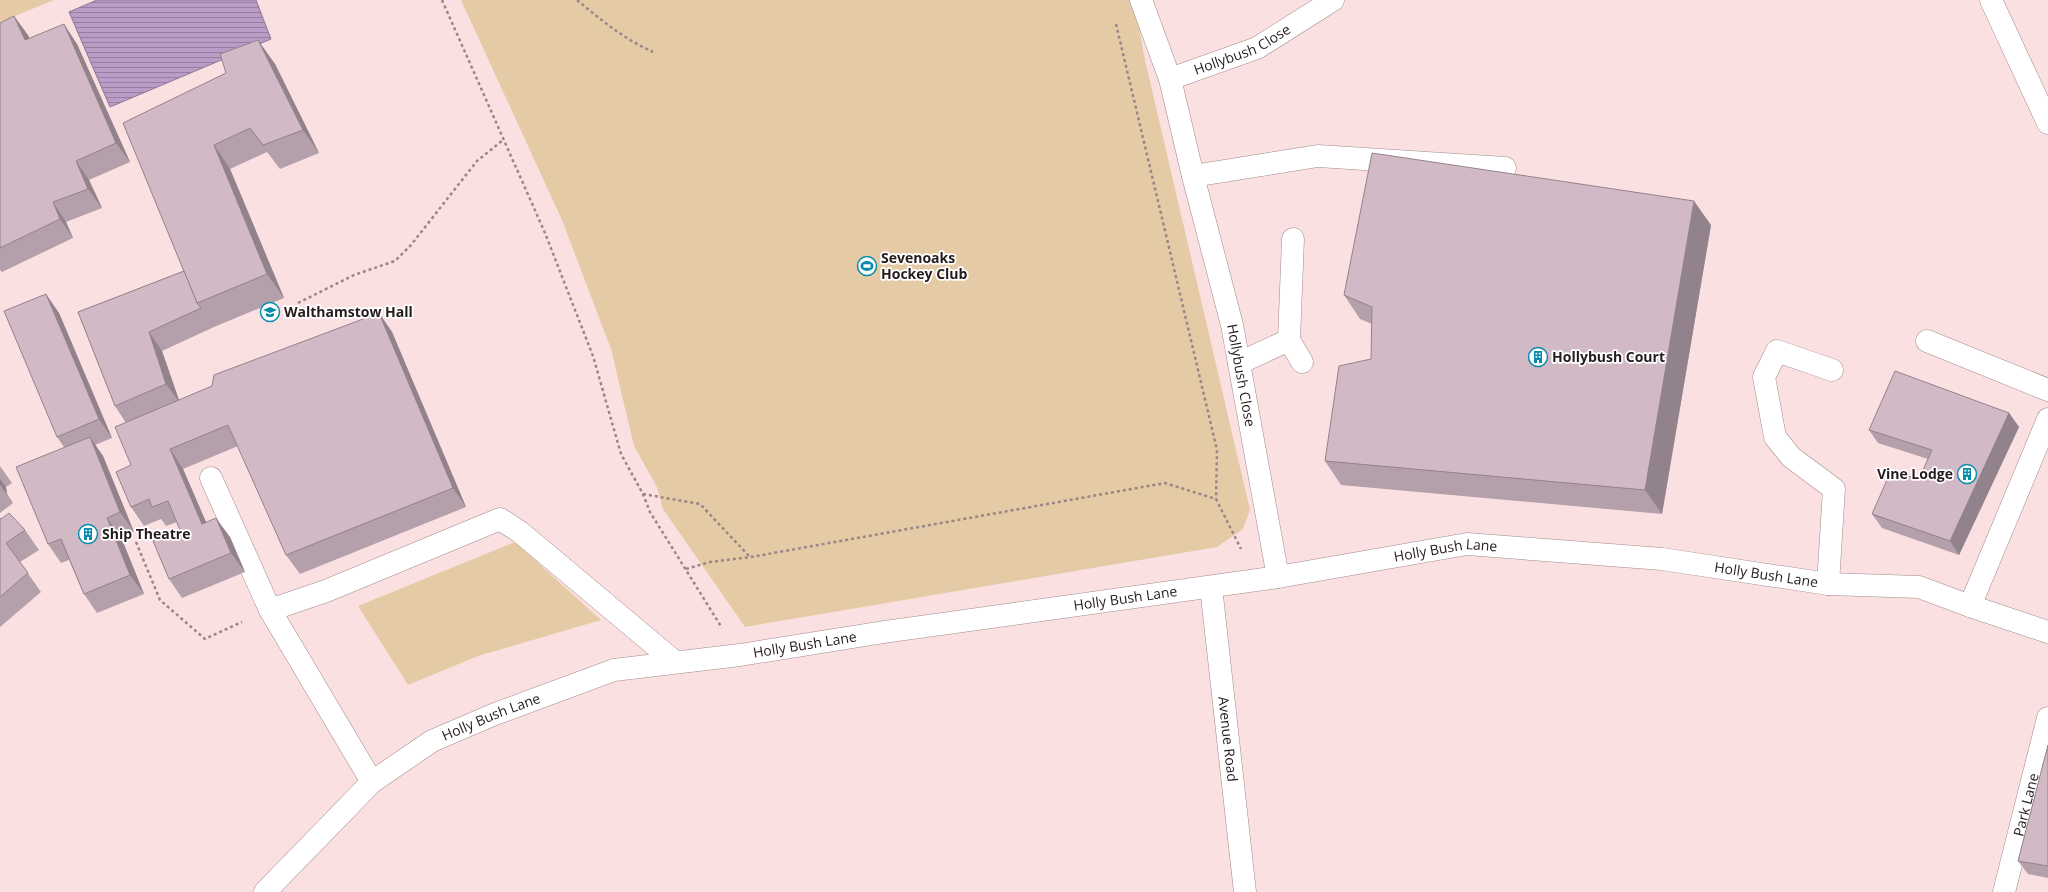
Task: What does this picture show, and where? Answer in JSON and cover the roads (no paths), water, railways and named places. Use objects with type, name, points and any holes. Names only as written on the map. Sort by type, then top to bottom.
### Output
[{"type":"street","points":[[1140,0],[1170,79]]},
{"type":"street","name":"Hollybush Close","points":[[1278,577],[1232,325],[1193,176],[1170,79],[1257,48],[1333,0]]},
{"type":"street","points":[[1990,0],[2048,123]]},
{"type":"street","points":[[1193,176],[1318,156],[1505,168]]},
{"type":"street","points":[[1293,239],[1289,340],[1302,362]]},
{"type":"street","points":[[1239,363],[1289,340]]},
{"type":"street","points":[[1927,341],[2048,390]]},
{"type":"street","points":[[1828,584],[1834,489],[1791,457],[1775,437],[1764,377],[1777,351],[1832,370]]},
{"type":"street","points":[[1970,606],[2048,419]]},
{"type":"street","points":[[211,478],[270,610],[372,782]]},
{"type":"street","points":[[270,610],[326,591],[500,519],[520,532],[675,662]]},
{"type":"street","name":"Holly Bush Lane","points":[[265,892],[372,782],[432,741],[496,714],[614,670],[675,662],[740,656],[884,632],[1211,587],[1278,577],[1466,544],[1662,559],[1828,584],[1919,587],[2048,632]]},
{"type":"street","name":"Avenue Road","points":[[1211,587],[1245,892]]},
{"type":"street","name":"Park Lane","points":[[2004,892],[2048,718]]},
{"type":"place","name":"Sevenoaks Hockey Club","points":[[867,266]]},
{"type":"place","name":"Walthamstow Hall","points":[[270,312]]},
{"type":"place","name":"Hollybush Court","points":[[1538,357]]},
{"type":"place","name":"Vine Lodge","points":[[1967,474]]},
{"type":"place","name":"Ship Theatre","points":[[88,534]]}]
